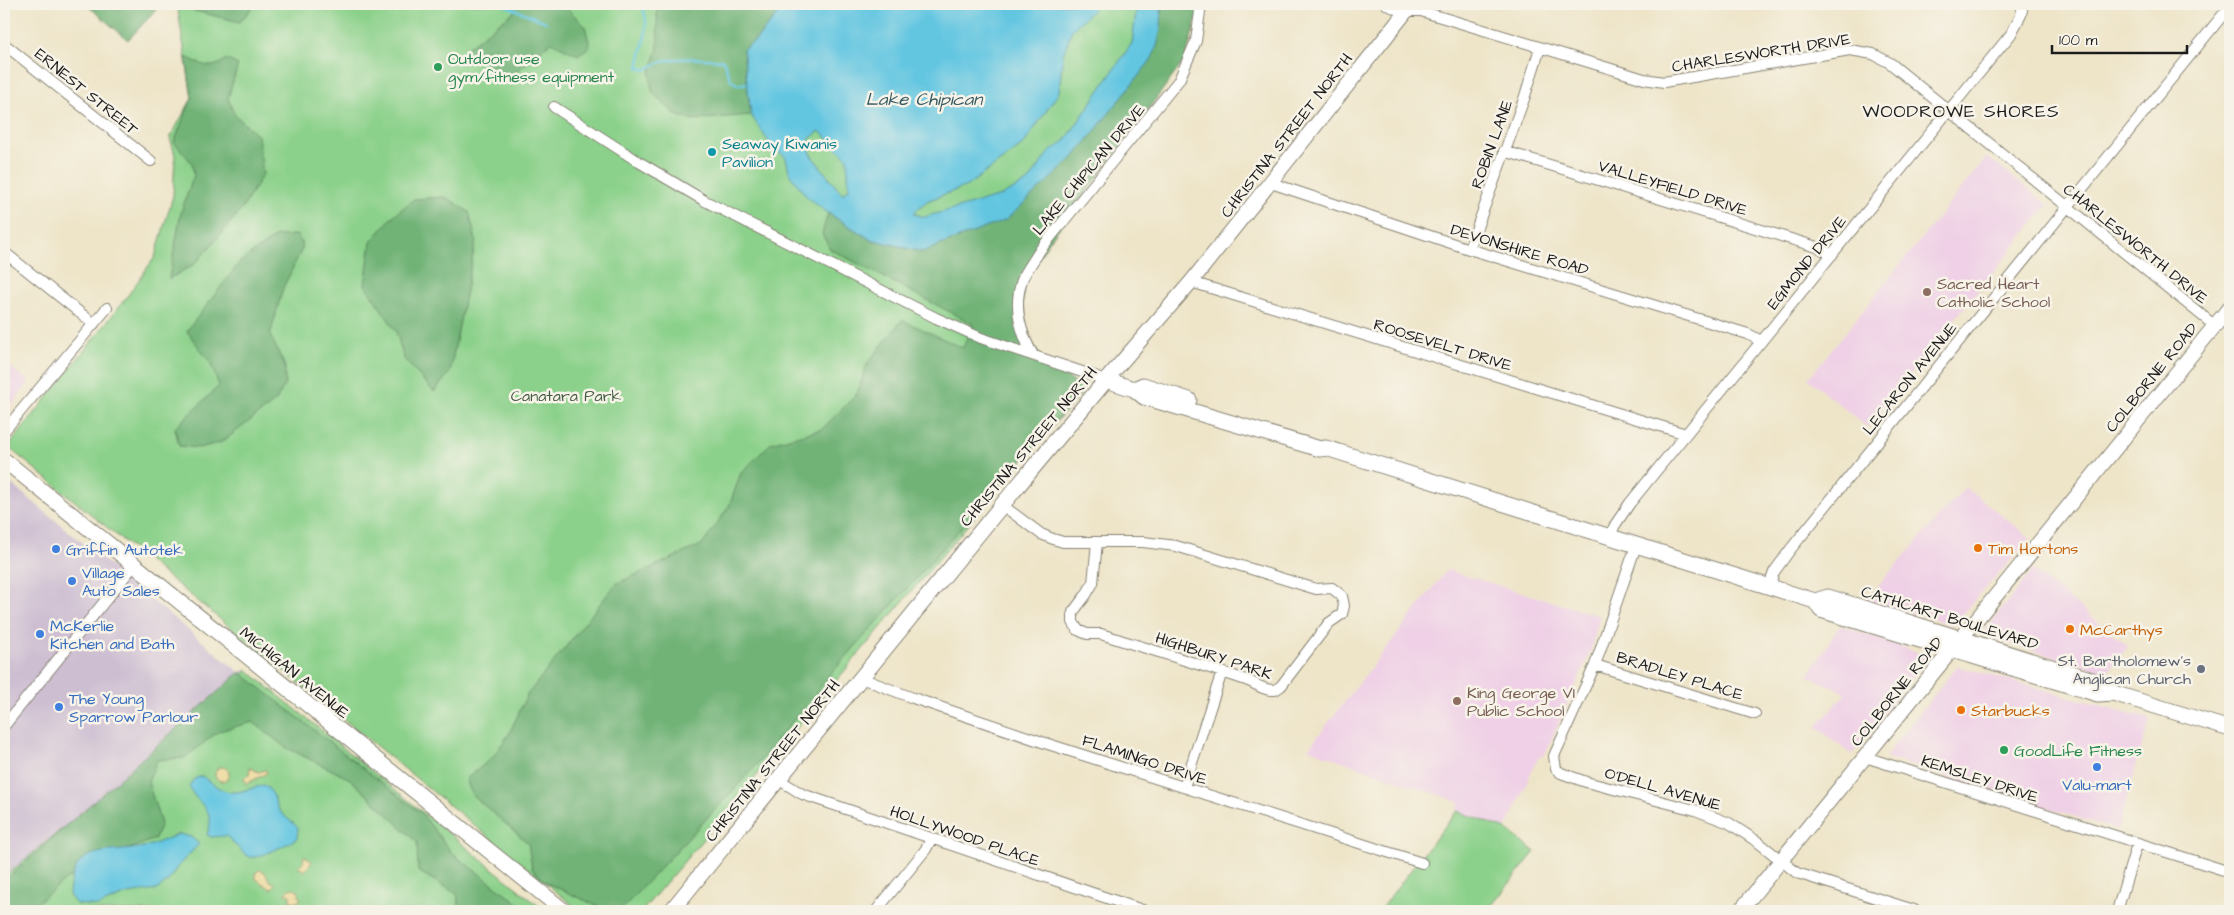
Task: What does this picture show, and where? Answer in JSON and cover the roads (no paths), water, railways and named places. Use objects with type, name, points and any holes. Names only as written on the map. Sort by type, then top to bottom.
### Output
[{"type":"main road","name":"CATHCART BOULEVARD","points":[[1106,380],[1134,389],[1144,398],[1320,449],[1326,448],[1815,601],[1828,597],[1957,645],[2098,694],[2113,693],[2230,729]]},
{"type":"main road","name":"CHRISTINA STREET NORTH","points":[[672,911],[1002,504],[1106,380]]},
{"type":"main road","name":"MICHIGAN AVENUE","points":[[4,460],[564,911]]},
{"type":"street","name":"LAKE CHIPICAN DRIVE","points":[[1033,355],[1019,323],[1022,279],[1040,250],[1179,80],[1196,41],[1201,4]]},
{"type":"street","name":"CHARLESWORTH DRIVE","points":[[1386,4],[1400,11],[1409,7],[1644,79],[1664,82],[1850,50],[1873,54],[1890,63],[2067,206],[2225,317]]},
{"type":"street","name":"EGMOND DRIVE","points":[[1609,538],[1615,525],[1630,503],[2011,34],[2021,15],[2023,4]]},
{"type":"street","name":"LECARON AVENUE","points":[[1769,587],[1774,572],[1790,550],[2230,6]]},
{"type":"street","name":"CHRISTINA STREET NORTH","points":[[1106,380],[1191,282],[1409,7]]},
{"type":"street","name":"ERNEST STREET","points":[[4,44],[151,161]]},
{"type":"street","name":"ROBIN LANE","points":[[1469,249],[1540,48]]},
{"type":"street","points":[[554,107],[639,162],[727,213],[943,322],[1106,380]]},
{"type":"street","name":"VALLEYFIELD DRIVE","points":[[1504,151],[1820,248],[1832,255]]},
{"type":"street","name":"DEVONSHIRE ROAD","points":[[1271,183],[1469,249],[1748,334],[1761,341]]},
{"type":"street","points":[[4,252],[94,324]]},
{"type":"street","name":"ROOSEVELT DRIVE","points":[[1191,282],[1686,434]]},
{"type":"street","points":[[4,431],[107,308]]},
{"type":"street","name":"COLBORNE ROAD","points":[[1740,911],[2225,317]]},
{"type":"street","name":"HIGHBURY PARK","points":[[1002,504],[1041,534],[1063,542],[1097,542],[1143,542],[1176,546],[1316,589],[1332,588],[1342,596],[1344,606],[1342,614],[1329,623],[1278,689],[1267,690],[1252,682],[1222,672],[1101,634],[1087,634],[1078,630],[1073,622],[1073,612],[1086,596],[1093,583],[1097,542]]},
{"type":"street","points":[[1595,665],[1636,546]]},
{"type":"street","points":[[4,726],[134,565]]},
{"type":"street","name":"BRADLEY PLACE","points":[[1595,665],[1755,714]]},
{"type":"street","name":"O'DELL AVENUE","points":[[1595,665],[1554,756],[1554,765],[1561,774],[1695,810],[1729,823],[1758,842],[1779,861],[1797,873],[1917,911]]},
{"type":"street","points":[[1184,787],[1222,672]]},
{"type":"street","name":"FLAMINGO DRIVE","points":[[861,678],[943,709],[1422,863]]},
{"type":"street","name":"KEMSLEY DRIVE","points":[[1865,757],[2230,872]]},
{"type":"street","name":"HOLLYWOOD PLACE","points":[[778,779],[802,794],[1145,911]]},
{"type":"street","points":[[876,911],[931,839]]},
{"type":"street","points":[[2117,911],[2137,844]]},
{"type":"water","name":"Lake Chipican","points":[[786,4],[1099,4],[1072,30],[1063,55],[1059,92],[1024,144],[967,186],[927,201],[913,213],[924,217],[1001,196],[1029,181],[1048,153],[1065,141],[1132,43],[1137,4],[1161,4],[1160,33],[1157,47],[1151,60],[1076,155],[1006,220],[922,252],[870,239],[828,213],[807,197],[790,175],[786,158],[770,144],[751,115],[743,49],[756,40]],"holes":[[[820,131],[847,158],[849,189],[842,194],[811,155],[809,139]]]},
{"type":"water","points":[[202,776],[219,788],[232,792],[264,785],[273,794],[279,810],[298,828],[297,838],[274,851],[250,857],[226,836],[211,837],[207,835],[210,817],[189,786],[194,779]]},
{"type":"water","points":[[179,834],[191,837],[199,844],[177,867],[169,880],[157,890],[127,894],[98,906],[76,904],[69,895],[72,878],[77,866],[93,854],[148,846]]},
{"type":"waterway","points":[[502,4],[546,22]]},
{"type":"waterway","points":[[640,4],[646,18],[646,26],[638,67],[646,70],[663,62],[683,59],[723,60],[731,80],[738,85],[746,83]]},
{"type":"place","name":"Outdoor use gym/fitness equipment","points":[[438,67]]},
{"type":"place","name":"Seaway Kiwanis Pavilion","points":[[712,152]]},
{"type":"place","name":"Sacred Heart Catholic School","points":[[1927,292]]},
{"type":"place","name":"Tim Hortons","points":[[1978,548]]},
{"type":"place","name":"Griffin Autotek","points":[[56,549]]},
{"type":"place","name":"Village Auto Sales","points":[[72,581]]},
{"type":"place","name":"McCarthys","points":[[2070,629]]},
{"type":"place","name":"McKerlie Kitchen and Bath","points":[[40,634]]},
{"type":"place","name":"St. Bartholomew's Anglican Church","points":[[2201,669]]},
{"type":"place","name":"King George VI Public School","points":[[1457,701]]},
{"type":"place","name":"The Young Sparrow Parlour","points":[[59,707]]},
{"type":"place","name":"Starbucks","points":[[1961,710]]},
{"type":"place","name":"GoodLife Fitness","points":[[2004,750]]},
{"type":"place","name":"Valu-mart","points":[[2097,767]]},
{"type":"district","name":"WOODROWE SHORES","points":[[1961,111]]},
{"type":"park label","name":"Canatara Park","points":[[566,395]]}]
